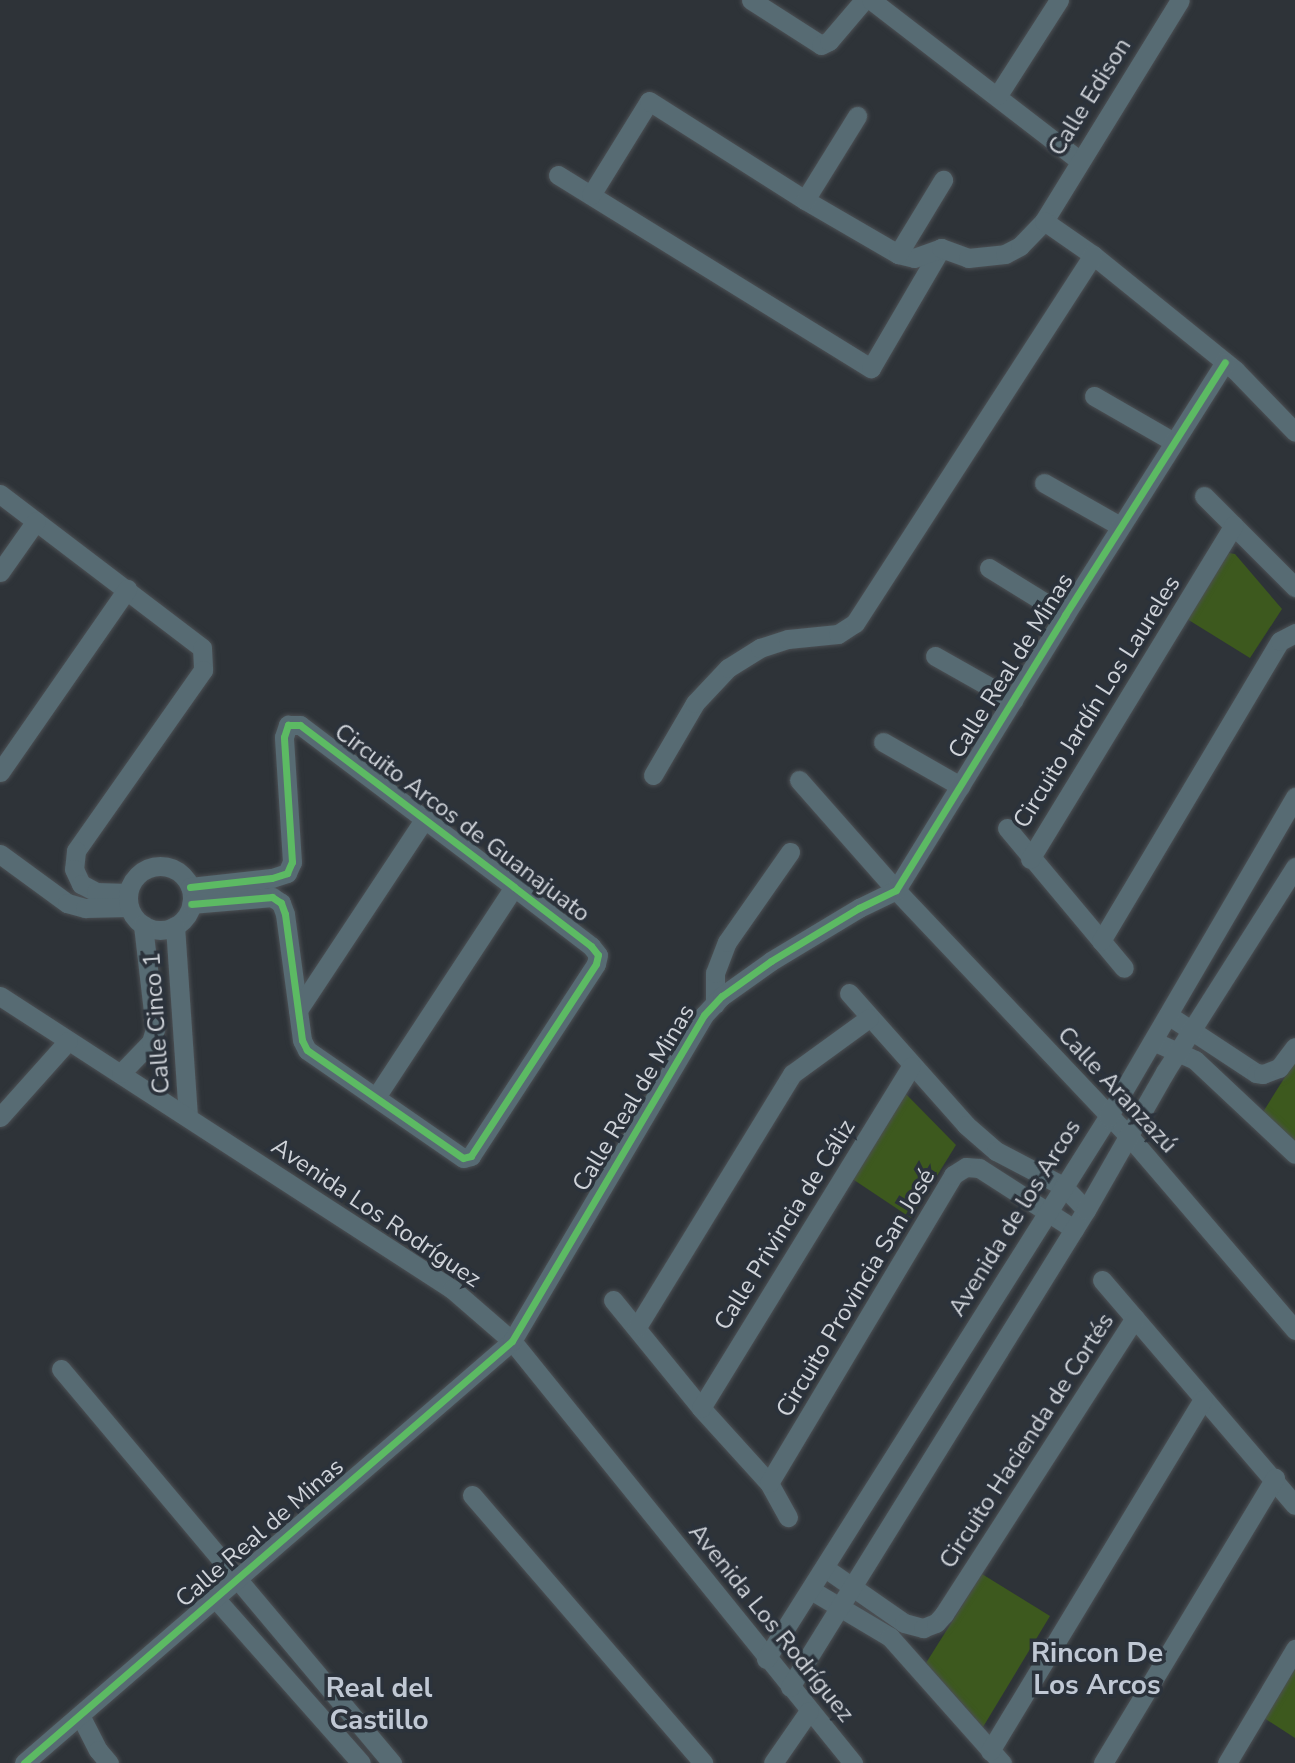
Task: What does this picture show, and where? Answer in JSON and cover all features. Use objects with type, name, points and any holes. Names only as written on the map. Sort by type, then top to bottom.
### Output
[{"type":"street","points":[[751,0],[821,45],[829,41],[864,0]]},
{"type":"street","points":[[871,0],[998,95],[1079,160]]},
{"type":"street","points":[[998,95],[1059,0]]},
{"type":"street","name":"Calle Edison","points":[[942,248],[968,257],[1005,254],[1020,246],[1044,221],[1079,160],[1180,0]]},
{"type":"street","points":[[592,195],[649,101],[805,200],[898,254],[914,258],[942,248]]},
{"type":"street","points":[[805,200],[857,117]]},
{"type":"street","points":[[558,174],[871,368],[942,248]]},
{"type":"street","points":[[898,254],[943,180]]},
{"type":"street","points":[[1044,221],[1093,255],[1225,362],[1295,432]]},
{"type":"street","points":[[653,775],[695,704],[728,668],[760,648],[788,639],[838,634],[855,623],[1093,255]]},
{"type":"street","name":"Calle Real de Minas","points":[[24,1763],[512,1341],[691,1034],[715,1004],[771,961],[859,908],[896,890],[1065,614],[1225,362]]},
{"type":"street","points":[[1094,396],[1174,442]]},
{"type":"street","points":[[1044,483],[1120,526]]},
{"type":"street","points":[[0,494],[202,648],[203,670],[76,851],[74,869],[81,884],[96,892],[129,900],[143,925],[155,1029],[151,1042],[121,1073]]},
{"type":"street","points":[[1205,496],[1295,587]]},
{"type":"street","points":[[0,572],[36,521]]},
{"type":"street","name":"Circuito Jardín Los Laureles","points":[[1124,968],[1030,859],[1234,525]]},
{"type":"street","points":[[989,568],[1065,614]]},
{"type":"street","points":[[0,772],[127,589]]},
{"type":"street","points":[[1101,941],[1280,641],[1295,633]]},
{"type":"street","points":[[935,656],[1013,700]]},
{"type":"street","name":"Circuito Arcos de Guanajuato","points":[[288,725],[306,728],[514,887],[598,955],[596,964],[479,1145],[471,1156],[463,1158],[307,1050],[302,1040],[285,914],[281,903],[272,897],[191,896],[288,873],[292,862],[284,737],[288,725]]},
{"type":"street","points":[[883,742],[960,786]]},
{"type":"street","name":"Calle Aranzazú","points":[[799,780],[896,890],[1108,1117],[1128,1135],[1295,1330]]},
{"type":"street","name":"Avenida de los Arcos","points":[[766,1658],[1108,1117],[1295,797]]},
{"type":"street","points":[[298,1010],[425,818]]},
{"type":"street","points":[[1007,828],[1030,859]]},
{"type":"street","points":[[715,1004],[715,973],[727,942],[790,852]]},
{"type":"street","points":[[0,854],[67,903],[85,908],[129,900]]},
{"type":"street","points":[[129,900],[141,872],[163,866],[184,877],[191,896],[183,920],[175,926],[154,929],[143,925]]},
{"type":"street","points":[[790,1687],[1295,867]]},
{"type":"street","points":[[376,1097],[514,887]]},
{"type":"street","name":"Calle Cinco 1","points":[[175,926],[188,1117]]},
{"type":"street","points":[[849,993],[966,1125],[996,1151],[1063,1186],[1086,1210]]},
{"type":"street","name":"Avenida Los Rodríguez","points":[[0,996],[452,1289],[512,1341],[853,1763]]},
{"type":"street","points":[[1168,1014],[1250,1069],[1263,1074],[1279,1068],[1295,1047]]},
{"type":"street","points":[[637,1327],[792,1074],[869,1018]]},
{"type":"street","points":[[0,1117],[7,1096],[68,1041]]},
{"type":"street","points":[[1153,1041],[1195,1060],[1240,1098],[1295,1154]]},
{"type":"street","name":"Calle Privincia de Cáliz","points":[[701,1408],[911,1066]]},
{"type":"street","name":"Circuito Provincia San José","points":[[769,1483],[953,1175],[966,1167],[979,1168],[1074,1229]]},
{"type":"street","points":[[1102,1280],[1135,1318]]},
{"type":"street","points":[[613,1300],[701,1408],[769,1483],[788,1517]]},
{"type":"street","name":"Circuito Hacienda de Cortés","points":[[825,1568],[904,1623],[923,1628],[936,1623],[1135,1318],[1203,1399],[1275,1478],[1295,1505]]},
{"type":"street","points":[[61,1369],[392,1763]]},
{"type":"street","points":[[811,1590],[878,1628],[900,1647],[996,1757],[1203,1399]]},
{"type":"street","points":[[1102,1763],[1275,1478]]},
{"type":"street","points":[[472,1494],[703,1763]]},
{"type":"street","points":[[215,1598],[361,1763]]},
{"type":"street","points":[[1227,1763],[1295,1649]]},
{"type":"street","points":[[773,1763],[809,1711]]},
{"type":"street","points":[[80,1715],[97,1749],[108,1763]]},
{"type":"green space","points":[[1229,553],[1235,554],[1282,609],[1250,658],[1187,619]]},
{"type":"green space","points":[[1295,1061],[1295,1147],[1263,1112]]},
{"type":"green space","points":[[904,1092],[956,1145],[911,1218],[851,1178]]},
{"type":"green space","points":[[982,1574],[1050,1616],[983,1727],[926,1663]]},
{"type":"green space","points":[[1295,1669],[1295,1738],[1264,1718]]},
{"type":"cycle path","points":[[24,1763],[512,1341],[704,1015],[722,996],[771,961],[859,908],[896,890],[1225,362]]},
{"type":"cycle path","points":[[190,887],[272,878],[287,873],[292,862],[284,737],[288,725],[300,725],[591,946],[598,955],[596,964],[471,1156],[463,1158],[307,1050],[302,1040],[285,914],[281,903],[272,897],[191,904]]},
{"type":"district","name":"Rincon De Los Arcos","points":[[1097,1669]]},
{"type":"district","name":"Real del Castillo","points":[[379,1704]]}]
